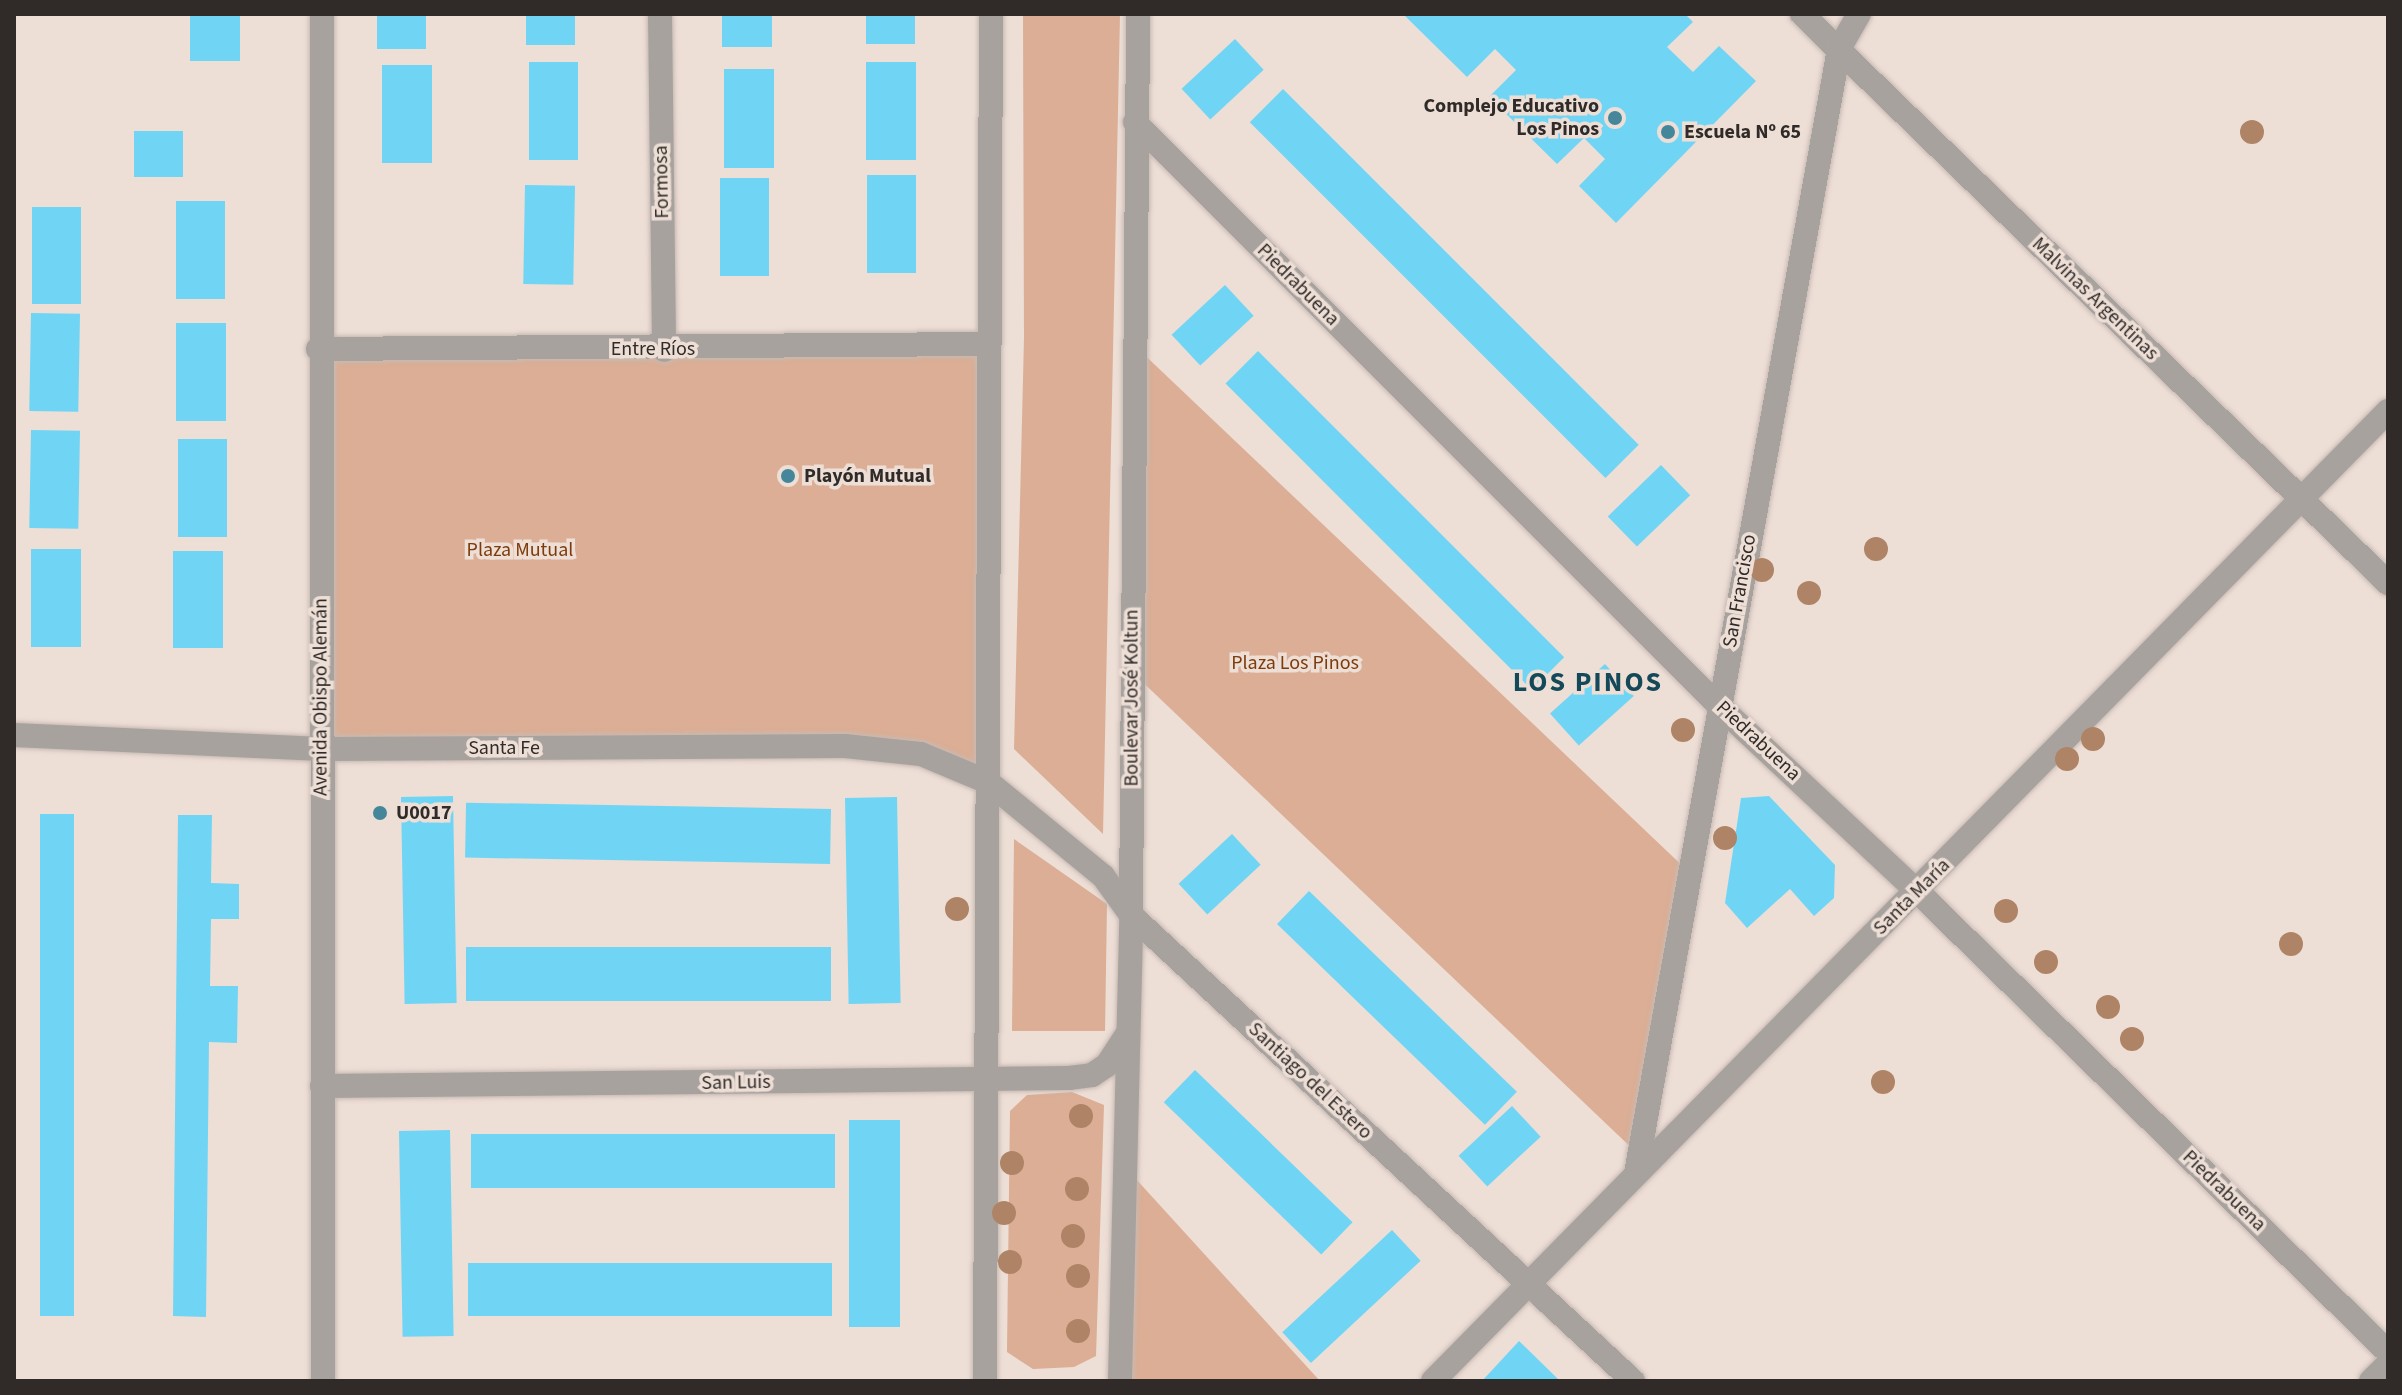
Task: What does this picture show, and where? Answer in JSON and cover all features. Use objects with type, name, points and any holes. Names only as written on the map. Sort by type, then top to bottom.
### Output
[{"type":"street","name":"Avenida Obispo Alemán","points":[[322,14],[318,349],[323,1381]]},
{"type":"street","name":"Formosa","points":[[660,14],[664,350]]},
{"type":"street","points":[[985,1381],[991,14]]},
{"type":"street","name":"Boulevar José Koltun","points":[[1120,1381],[1131,915],[1138,14]]},
{"type":"street","name":"Malvinas Argentinas","points":[[1802,14],[2388,583]]},
{"type":"street","name":"San Francisco","points":[[1636,1173],[1839,49],[1859,14]]},
{"type":"street","name":"Piedrabuena","points":[[1135,122],[1719,706],[1918,892],[2388,1352]]},
{"type":"street","name":"Entre Ríos","points":[[318,349],[664,350],[988,344]]},
{"type":"street","name":"Santa María","points":[[1433,1381],[1918,892],[2388,411]]},
{"type":"street","name":"Santa Fe","points":[[14,735],[322,749],[845,746],[921,754],[988,782]]},
{"type":"street","name":"Santiago del Estero","points":[[988,782],[1103,876],[1131,915],[1528,1282],[1623,1378]]},
{"type":"street","name":"San Luis","points":[[322,1086],[985,1080],[1092,1075],[1107,1065],[1128,1032]]},
{"type":"street","points":[[2371,1381],[2388,1364]]},
{"type":"green space","points":[[1023,14],[1120,14],[1103,834],[1014,749],[1024,338]]},
{"type":"green space","name":"Plaza Mutual","points":[[988,344],[988,782],[921,754],[322,749],[318,349]]},
{"type":"green space","name":"Plaza Los Pinos","points":[[1134,345],[1690,873],[1639,1155],[1132,672]]},
{"type":"green space","points":[[1014,839],[1107,904],[1105,1031],[1012,1031]]},
{"type":"green space","points":[[1072,1092],[1104,1105],[1096,1356],[1074,1367],[1033,1369],[1007,1352],[1010,1111],[1027,1095]]},
{"type":"green space","points":[[1125,1167],[1320,1381],[1120,1381]]},
{"type":"building","points":[[377,14],[426,14],[426,49],[377,49]]},
{"type":"building","points":[[526,14],[575,14],[575,45],[526,45]]},
{"type":"building","points":[[722,14],[772,14],[772,47],[722,47]]},
{"type":"building","points":[[866,14],[915,14],[915,44],[866,44]]},
{"type":"building","name":"Complejo Educativo Los Pinos","points":[[1403,14],[1685,14],[1693,22],[1667,47],[1693,72],[1719,46],[1756,81],[1616,223],[1579,186],[1605,159],[1584,138],[1557,164],[1489,97],[1516,70],[1495,49],[1467,77]]},
{"type":"building","points":[[190,15],[240,15],[240,61],[190,61]]},
{"type":"building","points":[[1235,39],[1264,70],[1210,120],[1182,89]]},
{"type":"building","points":[[529,62],[578,62],[578,160],[529,160]]},
{"type":"building","points":[[866,62],[916,62],[916,160],[866,160]]},
{"type":"building","points":[[382,65],[432,65],[432,163],[382,163]]},
{"type":"building","points":[[724,69],[774,69],[774,168],[724,168]]},
{"type":"building","points":[[1283,89],[1639,445],[1605,478],[1250,122]]},
{"type":"building","points":[[134,131],[183,131],[183,177],[134,177]]},
{"type":"building","points":[[867,175],[916,175],[916,273],[867,273]]},
{"type":"building","points":[[720,178],[769,178],[769,276],[720,276]]},
{"type":"building","points":[[525,185],[575,186],[573,285],[523,284]]},
{"type":"building","points":[[176,201],[225,201],[225,299],[176,299]]},
{"type":"building","points":[[32,207],[81,207],[81,304],[32,304]]},
{"type":"building","points":[[1225,285],[1254,316],[1200,366],[1172,335]]},
{"type":"building","points":[[31,313],[80,314],[78,412],[29,411]]},
{"type":"building","points":[[176,323],[226,323],[226,421],[176,421]]},
{"type":"building","points":[[1258,351],[1564,657],[1532,690],[1225,384]]},
{"type":"building","points":[[31,430],[80,431],[78,529],[29,528]]},
{"type":"building","points":[[178,439],[227,439],[227,537],[178,537]]},
{"type":"building","points":[[1661,465],[1690,495],[1637,547],[1608,516]]},
{"type":"building","points":[[31,549],[81,549],[81,647],[31,647]]},
{"type":"building","points":[[173,551],[223,551],[223,648],[173,648]]},
{"type":"building","points":[[1605,664],[1634,696],[1579,745],[1550,714]]},
{"type":"building","points":[[453,796],[457,1003],[405,1004],[401,797]]},
{"type":"building","points":[[1769,796],[1835,865],[1834,898],[1814,916],[1790,889],[1747,928],[1725,903],[1741,798]]},
{"type":"building","points":[[897,797],[901,1003],[849,1004],[845,798]]},
{"type":"building","points":[[466,803],[831,809],[830,864],[465,858]]},
{"type":"building","points":[[40,814],[74,814],[74,1316],[40,1316]]},
{"type":"building","points":[[178,815],[212,815],[211,883],[239,884],[239,919],[211,919],[210,986],[238,986],[237,1043],[209,1042],[206,1317],[173,1316]]},
{"type":"building","points":[[1232,834],[1261,865],[1207,915],[1179,884]]},
{"type":"building","points":[[1309,891],[1517,1092],[1485,1125],[1277,924]]},
{"type":"building","points":[[466,947],[831,947],[831,1001],[466,1001]]},
{"type":"building","points":[[1195,1070],[1353,1222],[1321,1255],[1164,1102]]},
{"type":"building","points":[[1512,1106],[1541,1137],[1487,1187],[1459,1156]]},
{"type":"building","points":[[849,1120],[900,1120],[900,1327],[849,1327]]},
{"type":"building","points":[[450,1130],[454,1336],[403,1337],[399,1131]]},
{"type":"building","points":[[471,1134],[835,1134],[835,1188],[471,1188]]},
{"type":"building","points":[[1392,1230],[1421,1261],[1311,1363],[1282,1332]]},
{"type":"building","points":[[468,1263],[832,1263],[832,1316],[468,1316]]},
{"type":"building","points":[[1519,1341],[1558,1379],[1482,1381]]},
{"type":"place","name":"Complejo Educativo Los Pinos","points":[[1615,118]]},
{"type":"place","name":"Escuela Nº 65","points":[[1668,132]]},
{"type":"place","name":"Playón Mutual","points":[[788,476]]},
{"type":"place","name":"U0017","points":[[380,813]]},
{"type":"district","name":"LOS PINOS","points":[[1588,682]]}]
